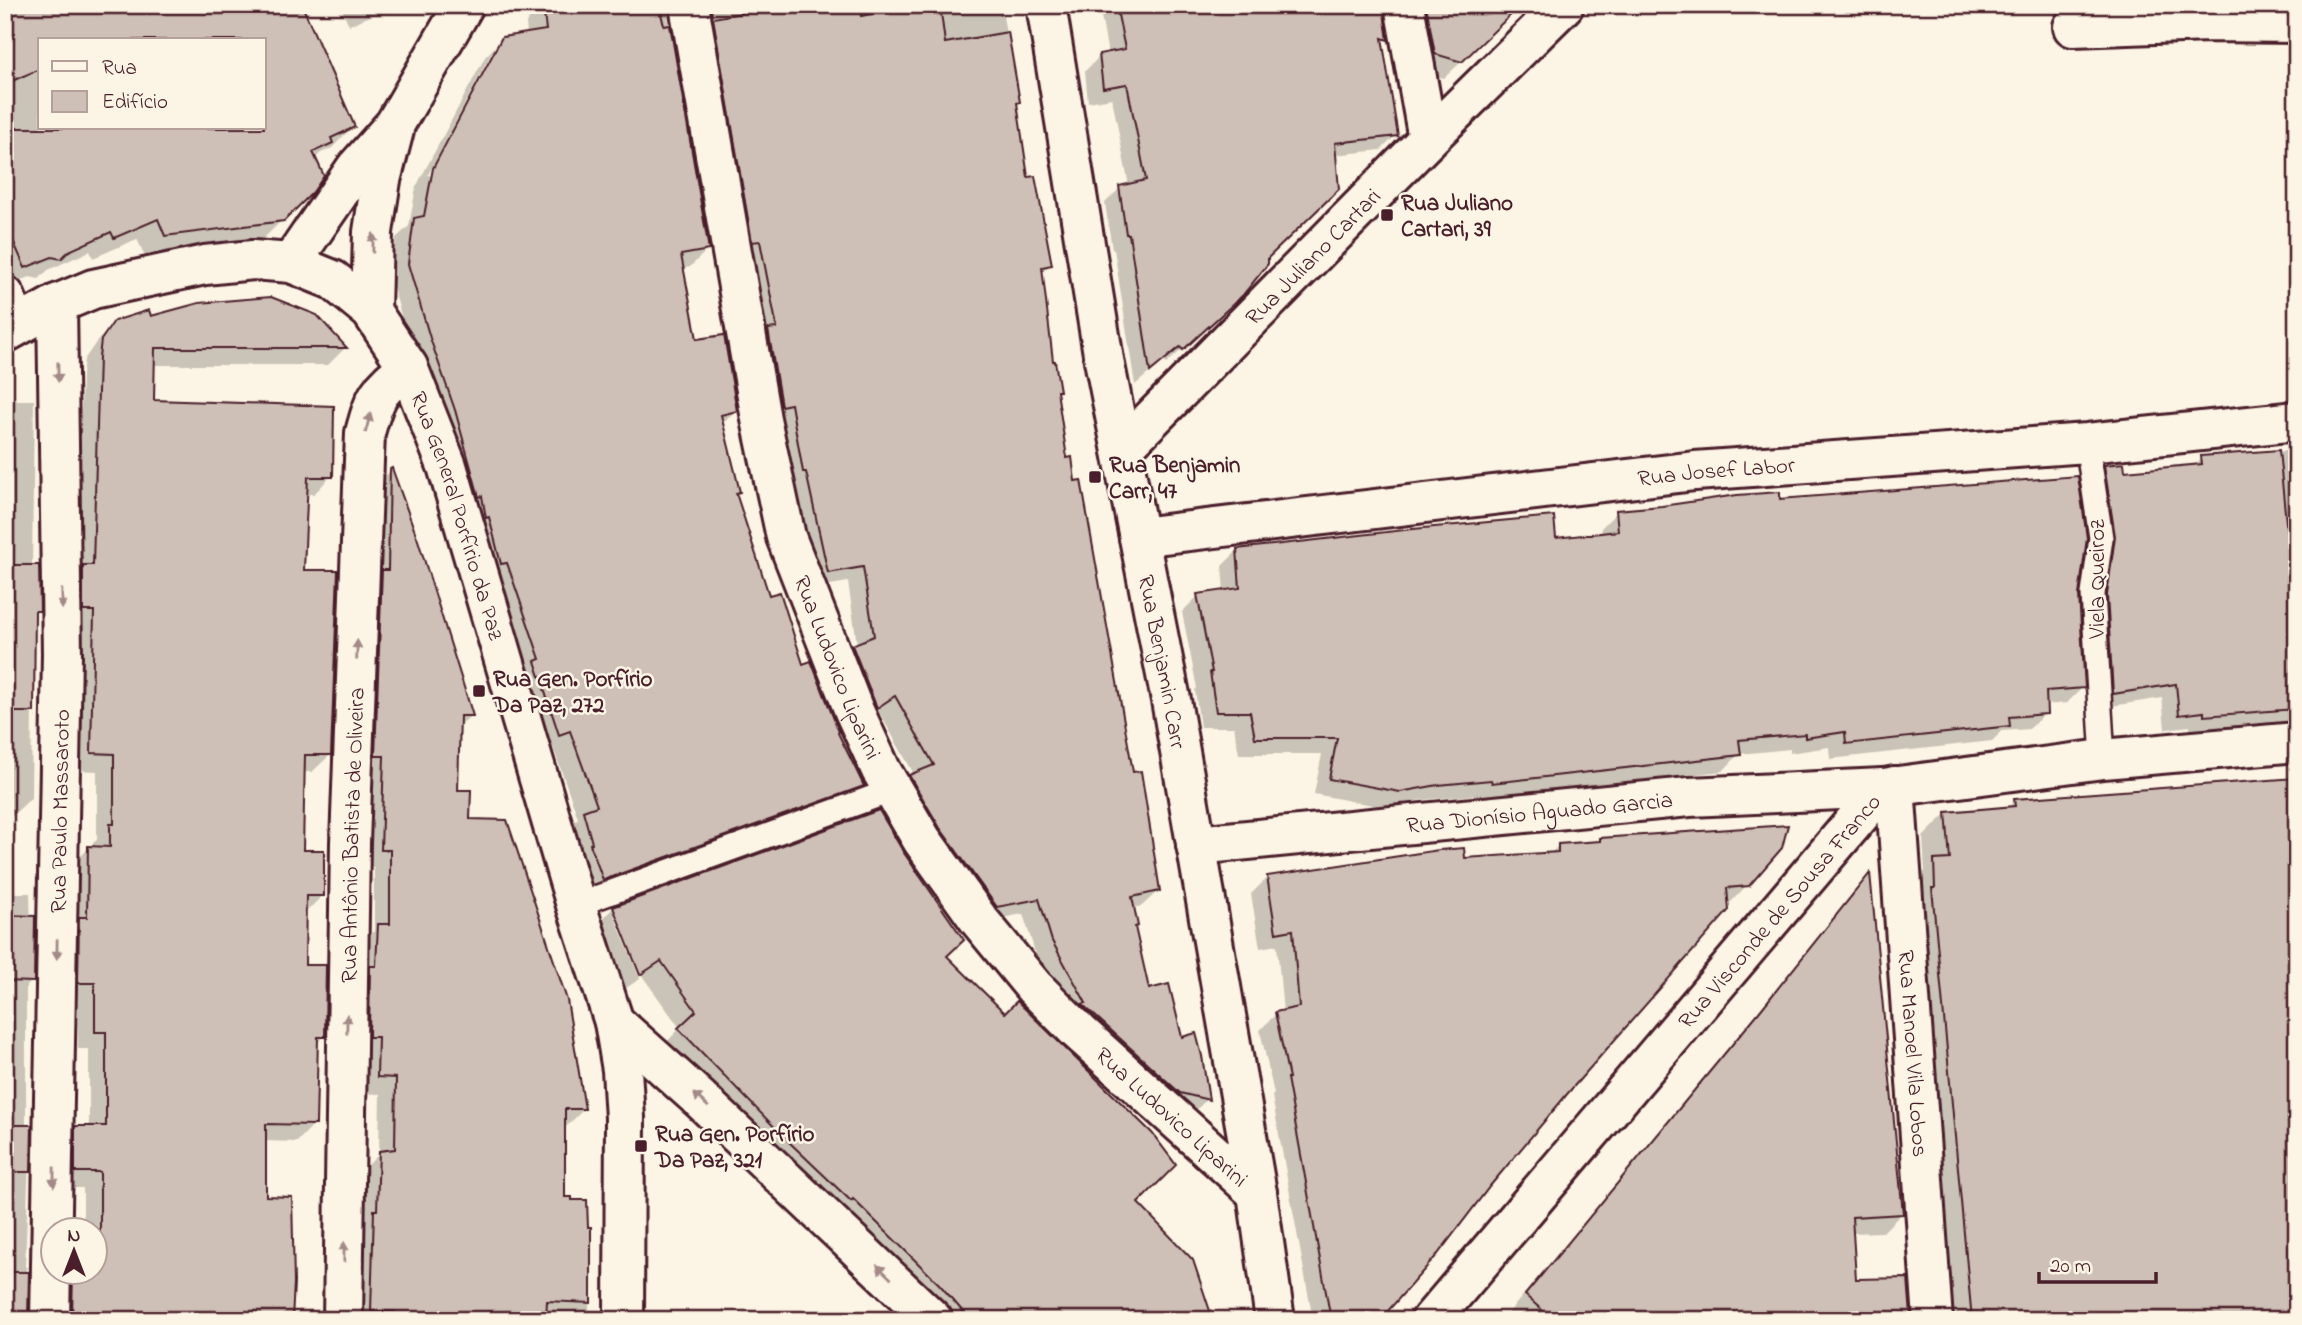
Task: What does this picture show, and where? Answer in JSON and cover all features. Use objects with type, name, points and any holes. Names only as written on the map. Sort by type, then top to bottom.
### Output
[{"type":"street","points":[[291,263],[356,168],[395,124],[464,5]]},
{"type":"street","name":"Rua Ludovico Liparini","points":[[689,5],[761,419],[786,537],[854,711],[881,770],[922,840],[978,920],[1034,987],[1079,1032],[1257,1193]]},
{"type":"street","name":"Rua Benjamin Carr","points":[[1046,5],[1104,360],[1196,845],[1257,1193],[1275,1320]]},
{"type":"street","points":[[1404,5],[1428,139]]},
{"type":"street","name":"Rua Juliano Cartari","points":[[1122,449],[1564,5]]},
{"type":"street","points":[[2073,27],[2208,22],[2297,23]]},
{"type":"street","points":[[371,311],[373,232],[381,180],[395,124]]},
{"type":"street","name":"Rua General Porfírio da Paz","points":[[9,318],[93,289],[205,265],[253,260],[291,263],[333,280],[371,311],[408,367],[447,466],[576,905],[614,1022],[622,1070],[625,1118],[624,1320]]},
{"type":"street","name":"Rua Paulo Massaroto","points":[[50,1320],[62,654],[57,303]]},
{"type":"street","name":"Rua Antônio Batista de Oliveira","points":[[343,1320],[350,843],[365,433],[372,406],[384,386],[408,367]]},
{"type":"street","name":"Rua Josef Labor","points":[[1139,537],[1695,471],[2087,443],[2297,421]]},
{"type":"street","name":"Rua Visconde de Sousa Franco","points":[[1431,1320],[1889,787],[2103,759],[2297,742]]},
{"type":"street","name":"Rua Dionísio Aguado Garcia","points":[[1196,845],[1689,797],[1889,787]]},
{"type":"street","name":"Rua Manoel Vila Lobos","points":[[1889,787],[1933,1320]]},
{"type":"street","points":[[614,1022],[700,1099],[933,1320]]},
{"type":"lane","name":"Viela Queiroz","points":[[2087,443],[2101,538],[2093,593],[2103,759]]},
{"type":"lane","points":[[576,905],[893,790]]},
{"type":"building","points":[[5,5],[302,5],[355,127],[331,138],[333,143],[313,152],[324,176],[313,192],[284,221],[165,236],[158,219],[114,238],[111,232],[69,251],[61,259],[52,257],[25,268],[5,222],[5,128],[266,130],[266,38],[38,38],[38,70],[5,84]]},
{"type":"building","points":[[543,5],[659,5],[664,26],[670,25],[709,250],[681,255],[697,339],[724,335],[737,411],[721,415],[740,492],[736,493],[769,595],[780,592],[803,664],[811,661],[838,733],[864,786],[603,880],[590,844],[592,843],[583,811],[597,806],[570,731],[559,735],[535,661],[540,659],[507,563],[501,564],[489,517],[486,518],[482,496],[479,497],[455,410],[408,264],[414,218],[424,216],[433,168],[502,37],[546,30]]},
{"type":"building","points":[[916,5],[940,5],[945,43],[1008,32],[1020,102],[1017,103],[1028,177],[1035,176],[1052,265],[1042,267],[1067,458],[1072,457],[1075,481],[1081,480],[1133,772],[1141,771],[1160,891],[1132,897],[1138,926],[1135,927],[1149,989],[1169,984],[1182,1037],[1196,1033],[1209,1100],[1180,1093],[1082,1004],[1086,1003],[1052,941],[1039,899],[997,907],[940,828],[909,775],[934,765],[895,696],[877,708],[852,645],[874,636],[863,567],[828,573],[806,472],[803,472],[791,404],[781,406],[768,329],[777,328],[760,241],[752,242],[713,18],[782,6],[783,11],[860,6],[861,16]]},
{"type":"building","points":[[1145,5],[1383,5],[1388,40],[1382,38],[1398,136],[1335,143],[1339,189],[1268,258],[1268,264],[1243,295],[1183,350],[1180,347],[1150,372],[1119,186],[1146,180],[1127,84],[1103,88],[1099,54],[1125,49],[1117,10]]},
{"type":"building","points":[[1426,5],[1521,5],[1462,62],[1435,54]]},
{"type":"building","points":[[271,297],[317,315],[347,348],[155,348],[154,400],[334,406],[333,477],[308,477],[304,570],[338,570],[331,755],[305,755],[303,850],[324,850],[324,896],[306,896],[305,965],[326,965],[325,1037],[318,1037],[316,1125],[266,1124],[266,1196],[292,1197],[292,1320],[78,1320],[78,1317],[72,1317],[73,1286],[108,1286],[108,1216],[100,1216],[100,1172],[75,1172],[75,1126],[106,1126],[106,1032],[95,1032],[95,983],[78,983],[79,917],[87,917],[88,846],[110,847],[110,824],[114,824],[114,754],[91,753],[94,611],[83,611],[83,565],[93,565],[101,340],[114,321],[149,310],[151,316],[199,303]]},
{"type":"building","points":[[2279,450],[2287,533],[2297,532],[2297,709],[2204,716],[2204,712],[2179,715],[2176,684],[2113,694],[2107,595],[2115,536],[2104,465],[2124,463],[2125,471],[2202,464],[2201,456]]},
{"type":"building","points":[[392,468],[418,540],[473,716],[460,716],[458,790],[471,790],[470,819],[507,820],[567,1000],[585,1109],[565,1109],[565,1197],[587,1200],[588,1227],[591,1227],[591,1303],[547,1301],[546,1320],[395,1320],[395,1312],[371,1311],[379,1151],[395,1149],[396,1078],[377,1077],[378,1037],[369,1037],[370,966],[376,966],[378,924],[390,924],[390,850],[381,850],[384,756],[375,756],[382,570],[388,570]]},
{"type":"building","points":[[2078,476],[2087,538],[2079,595],[2085,688],[2046,691],[2047,714],[2009,717],[2010,726],[1846,744],[1845,732],[1805,738],[1805,734],[1739,740],[1741,755],[1492,783],[1491,780],[1438,785],[1400,792],[1329,779],[1337,738],[1255,738],[1250,712],[1216,712],[1212,672],[1197,594],[1240,588],[1237,549],[1554,516],[1556,538],[1618,531],[1616,510],[1737,495],[1780,492],[1780,499]]},
{"type":"building","points":[[5,565],[39,565],[40,611],[35,611],[34,712],[5,712]]},
{"type":"building","points":[[2297,778],[2297,1320],[1972,1320],[1932,888],[1935,888],[1934,860],[1950,859],[1946,812],[2015,806],[2014,799]]},
{"type":"building","points":[[879,810],[904,853],[964,940],[947,956],[1005,1013],[1017,1001],[1152,1133],[1176,1165],[1138,1203],[1193,1260],[1213,1320],[970,1320],[940,1285],[853,1199],[851,1201],[788,1141],[678,1028],[696,1011],[661,961],[640,975],[613,907]]},
{"type":"building","points":[[1788,825],[1782,848],[1749,886],[1727,888],[1729,910],[1568,1093],[1490,1186],[1438,1254],[1380,1320],[1331,1320],[1275,1012],[1299,1007],[1293,930],[1276,933],[1267,876],[1439,850],[1464,848],[1465,858],[1558,852],[1558,844],[1600,841],[1600,838]]},
{"type":"building","points":[[1870,873],[1903,1214],[1852,1217],[1856,1279],[1908,1278],[1911,1316],[1900,1320],[1553,1320],[1525,1295]]},
{"type":"building","points":[[5,915],[35,916],[34,982],[5,981]]},
{"type":"building","points":[[5,1125],[32,1125],[31,1172],[5,1172]]},
{"type":"building","points":[[5,1272],[29,1272],[28,1317],[5,1317]]},
{"type":"place","name":"Rua Juliano Cartari, 39","points":[[1387,215]]},
{"type":"place","name":"Rua Benjamin Carr, 47","points":[[1095,477]]},
{"type":"place","name":"Rua Gen. Porfírio Da Paz, 272","points":[[479,691]]},
{"type":"place","name":"Rua Gen. Porfírio Da Paz, 321","points":[[641,1146]]}]
